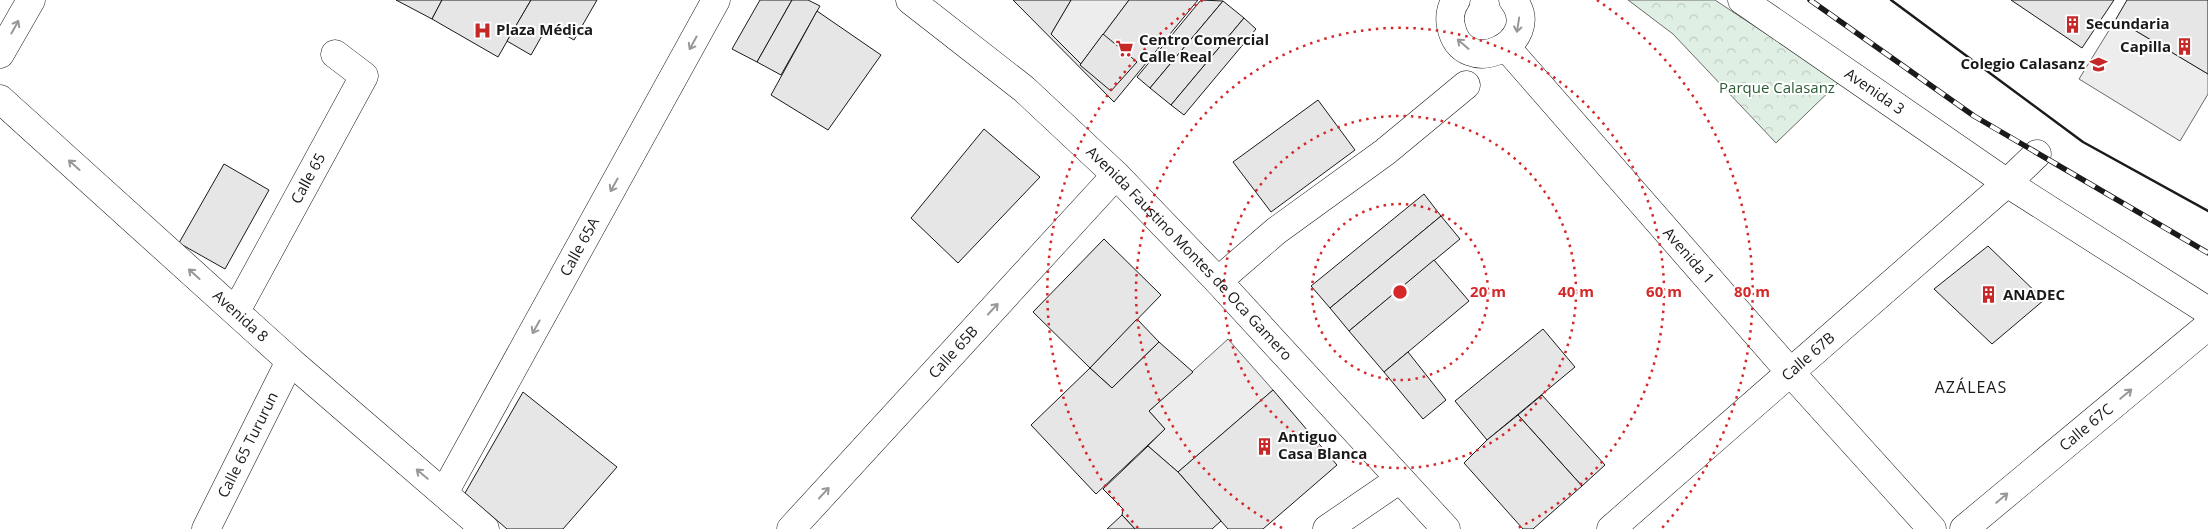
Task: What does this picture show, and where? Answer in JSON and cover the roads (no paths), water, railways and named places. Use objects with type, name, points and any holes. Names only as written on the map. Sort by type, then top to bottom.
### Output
[{"type":"main road","points":[[0,54],[31,0]]},
{"type":"main road","name":"Calle 65A","points":[[444,493],[716,0]]},
{"type":"main road","name":"Avenida Faustino Montes de Oca Gamero","points":[[910,0],[1024,89],[1116,175],[1218,281],[1446,529]]},
{"type":"main road","points":[[1456,0],[1453,4],[1450,19],[1453,34],[1463,46],[1476,54],[1492,54],[1507,48],[1516,36],[1520,20],[1517,5],[1513,0]]},
{"type":"main road","name":"Avenida 3","points":[[1742,0],[2007,183],[2208,311]]},
{"type":"main road","name":"Avenida 1","points":[[1507,48],[1791,372],[1932,529]]},
{"type":"main road","name":"Calle 65","points":[[236,311],[364,76],[335,54]]},
{"type":"main road","points":[[1218,281],[1276,231],[1385,152],[1466,85]]},
{"type":"main road","name":"Avenida 8","points":[[0,99],[290,361],[484,529]]},
{"type":"main road","points":[[2007,183],[2037,154]]},
{"type":"main road","name":"Calle 65B","points":[[791,529],[1116,175]]},
{"type":"main road","name":"Calle 67B","points":[[1611,529],[2007,183]]},
{"type":"main road","name":"Calle 67C","points":[[1964,529],[2208,326]]},
{"type":"main road","name":"Calle 65 Tururun","points":[[206,529],[290,361]]},
{"type":"main road","points":[[1328,529],[1400,479]]},
{"type":"railway","points":[[1810,0],[1974,116],[2208,253]]},
{"type":"place","name":"Secundaria","points":[[2072,24]]},
{"type":"place","name":"Plaza Médica","points":[[482,30]]},
{"type":"place","name":"Capilla","points":[[2185,47]]},
{"type":"place","name":"Centro Comercial Calle Real","points":[[1125,49]]},
{"type":"place","name":"Colegio Calasanz","points":[[2099,64]]},
{"type":"place","name":"ANADEC","points":[[1989,295]]},
{"type":"place","name":"Antiguo Casa Blanca","points":[[1264,446]]},
{"type":"district","name":"AZÁLEAS","points":[[1971,387]]},
{"type":"park label","name":"Parque Calasanz","points":[[1777,88]]}]
